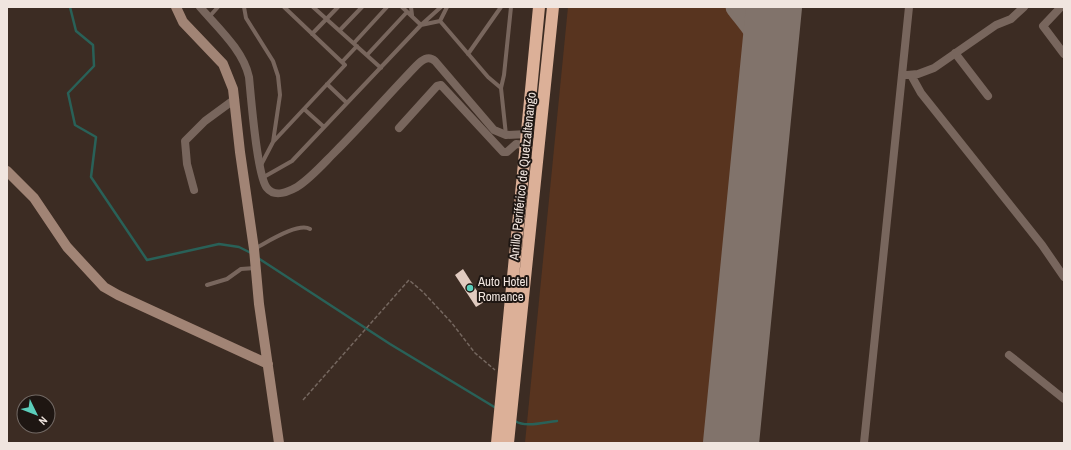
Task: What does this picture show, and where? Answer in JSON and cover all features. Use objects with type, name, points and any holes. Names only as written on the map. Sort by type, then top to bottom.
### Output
[{"type":"highway","name":"Anillo Periférico de Quetzaltenango","points":[[497,443],[539,7]]},
{"type":"highway","name":"Anillo Periférico de Quetzaltenango","points":[[509,437],[553,7]]},
{"type":"street","points":[[176,7],[183,22],[223,64],[230,78],[235,99],[240,152],[279,443]]},
{"type":"street","points":[[200,7],[238,52],[245,64],[249,78],[262,178],[267,189],[278,194],[297,186],[318,169],[416,66],[425,59],[429,58],[435,62],[490,126],[498,133],[526,139]]},
{"type":"street","points":[[864,443],[909,7]]},
{"type":"street","points":[[901,74],[911,75],[934,68],[996,25],[1011,19],[1024,7]]},
{"type":"street","points":[[1061,7],[1043,26],[1064,54]]},
{"type":"street","points":[[955,53],[988,96]]},
{"type":"street","points":[[911,75],[921,93],[1042,245],[1064,277]]},
{"type":"street","points":[[399,128],[437,86],[441,85],[503,152],[507,152],[516,144],[526,139]]},
{"type":"street","points":[[194,190],[187,164],[185,140],[205,121],[235,99]]},
{"type":"street","points":[[7,171],[34,198],[67,247],[104,287],[118,295],[268,364]]},
{"type":"street","points":[[1009,355],[1064,399]]},
{"type":"lane","points":[[209,18],[218,7]]},
{"type":"lane","points":[[244,7],[246,18],[273,61],[278,76],[280,95],[273,142]]},
{"type":"lane","points":[[260,168],[273,142],[345,64],[284,7]]},
{"type":"lane","points":[[314,7],[381,68]]},
{"type":"lane","points":[[312,34],[338,7]]},
{"type":"lane","points":[[340,30],[362,7]]},
{"type":"lane","points":[[342,62],[355,44],[387,7]]},
{"type":"lane","points":[[402,7],[421,25]]},
{"type":"lane","points":[[411,7],[412,15]]},
{"type":"lane","points":[[262,178],[292,161],[421,25],[441,7]]},
{"type":"lane","points":[[440,21],[447,7]]},
{"type":"lane","points":[[468,54],[501,7]]},
{"type":"lane","points":[[506,135],[501,88],[504,75],[511,7]]},
{"type":"lane","points":[[367,55],[407,12]]},
{"type":"lane","points":[[421,25],[440,21]]},
{"type":"lane","points":[[440,21],[488,77],[501,88]]},
{"type":"lane","points":[[327,84],[347,103]]},
{"type":"lane","points":[[304,108],[324,127]]},
{"type":"lane","points":[[254,249],[292,230],[305,227],[310,229]]},
{"type":"lane","points":[[207,285],[227,279],[241,269],[255,266]]},
{"type":"path","points":[[303,400],[409,280],[423,292],[451,322],[479,357],[504,376]]},
{"type":"shaded area","points":[[568,7],[726,7],[749,34],[756,45],[756,65],[717,443],[525,443]]},
{"type":"building","name":"Auto Hotel Romance","points":[[463,269],[484,302],[476,307],[455,275]]},
{"type":"waterway","points":[[70,7],[76,31],[93,45],[94,66],[68,93],[75,125],[96,137],[91,177],[147,260],[219,244],[239,247],[251,253]]},
{"type":"waterway","points":[[258,258],[390,344],[496,408]]},
{"type":"waterway","points":[[515,421],[524,424],[557,421]]},
{"type":"taxiway","points":[[737,7],[757,33],[764,48],[767,67],[767,89]]},
{"type":"taxiway","points":[[742,13],[746,16],[758,18],[765,15],[771,7]]},
{"type":"runway","points":[[731,443],[774,7]]},
{"type":"place","name":"Auto Hotel Romance","points":[[470,288]]}]
